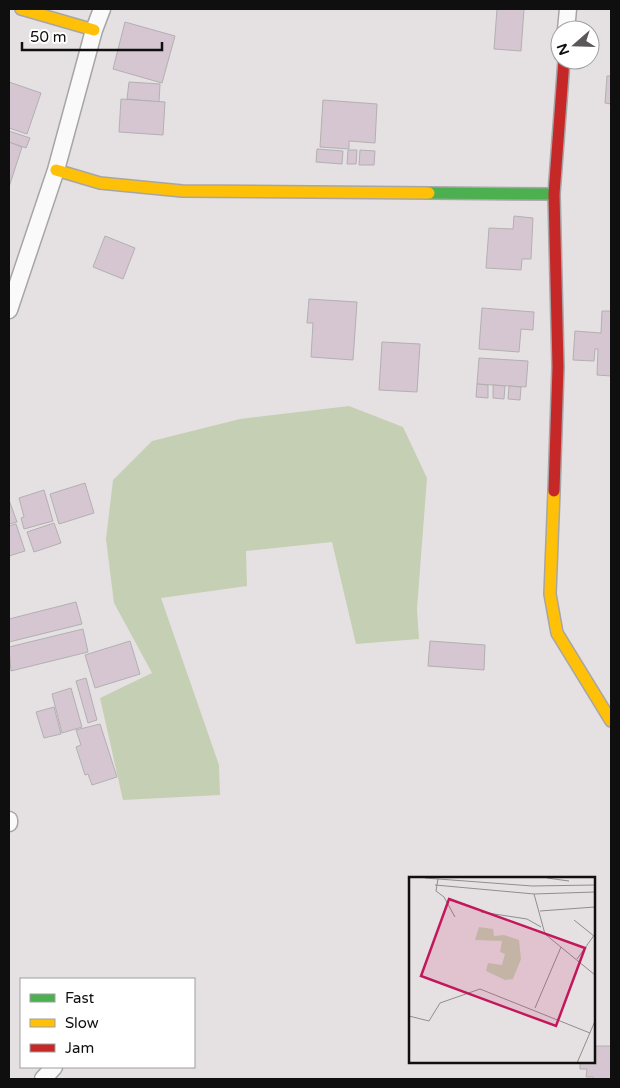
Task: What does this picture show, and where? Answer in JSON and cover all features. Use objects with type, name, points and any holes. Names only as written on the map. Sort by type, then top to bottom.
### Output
[{"type":"street","points":[[21,9],[94,30]]},
{"type":"street","points":[[9,310],[56,170],[94,30],[102,9]]},
{"type":"street","points":[[563,70],[554,194],[558,367],[550,594],[558,633],[611,721]]},
{"type":"street","points":[[56,170],[100,183],[182,191],[554,194]]},
{"type":"street","points":[[43,1079],[53,1068]]},
{"type":"green space","points":[[349,406],[403,427],[427,478],[417,609],[419,639],[356,644],[332,542],[246,551],[247,586],[161,598],[219,765],[220,795],[123,800],[100,698],[152,673],[114,603],[106,539],[113,480],[152,441],[240,419]]},
{"type":"building","points":[[497,9],[524,9],[521,51],[494,49]]},
{"type":"building","points":[[125,22],[175,36],[162,83],[113,69]]},
{"type":"building","points":[[607,76],[611,76],[611,104],[605,103]]},
{"type":"building","points":[[9,82],[41,93],[27,134],[9,128]]},
{"type":"building","points":[[129,82],[160,84],[159,102],[127,99]]},
{"type":"building","points":[[121,99],[165,102],[163,135],[119,132]]},
{"type":"building","points":[[323,100],[377,104],[375,143],[349,141],[349,149],[320,147]]},
{"type":"building","points":[[9,131],[30,138],[26,148],[9,142]]},
{"type":"building","points":[[9,142],[22,147],[9,187]]},
{"type":"building","points":[[317,149],[343,151],[342,164],[316,162]]},
{"type":"building","points":[[348,150],[357,150],[356,164],[347,164]]},
{"type":"building","points":[[360,150],[375,151],[374,165],[359,165]]},
{"type":"building","points":[[514,216],[533,218],[531,259],[522,259],[521,270],[486,268],[489,228],[513,229]]},
{"type":"building","points":[[105,236],[135,248],[123,279],[93,267]]},
{"type":"building","points":[[309,299],[357,302],[353,360],[311,357],[313,323],[307,323]]},
{"type":"building","points":[[482,308],[534,312],[533,330],[521,329],[519,352],[479,349]]},
{"type":"building","points":[[602,311],[611,311],[611,376],[597,375],[598,349],[595,349],[594,361],[573,360],[575,331],[601,333]]},
{"type":"building","points":[[382,342],[420,344],[417,392],[379,390]]},
{"type":"building","points":[[479,358],[528,361],[526,387],[477,384]]},
{"type":"building","points":[[477,384],[488,385],[488,398],[476,397]]},
{"type":"building","points":[[493,385],[505,386],[504,399],[493,398]]},
{"type":"building","points":[[509,386],[521,387],[520,400],[508,399]]},
{"type":"building","points":[[85,483],[94,513],[59,524],[50,494]]},
{"type":"building","points":[[44,490],[53,521],[24,529],[21,518],[24,517],[19,498]]},
{"type":"building","points":[[9,500],[17,522],[9,524]]},
{"type":"building","points":[[54,523],[61,543],[34,552],[27,532]]},
{"type":"building","points":[[16,524],[25,551],[9,556],[9,526]]},
{"type":"building","points":[[76,602],[82,624],[9,642],[9,619]]},
{"type":"building","points":[[83,629],[88,652],[11,671],[9,647]]},
{"type":"building","points":[[130,641],[140,674],[95,688],[85,655]]},
{"type":"building","points":[[430,641],[485,645],[484,670],[428,666]]},
{"type":"building","points":[[86,678],[97,720],[88,723],[76,681]]},
{"type":"building","points":[[71,688],[82,727],[62,733],[52,694]]},
{"type":"building","points":[[54,707],[61,734],[44,738],[36,712]]},
{"type":"building","points":[[100,724],[117,777],[92,785],[88,774],[85,775],[76,747],[81,745],[76,730]]},
{"type":"building","points":[[595,1046],[611,1046],[611,1079],[586,1077],[587,1069],[580,1069],[580,1063],[595,1063]]},
{"type":"traffic: fast","points":[[429,193],[554,194]]},
{"type":"traffic: slow","points":[[21,9],[94,30]]},
{"type":"traffic: slow","points":[[56,170],[100,183],[182,191],[429,193]]},
{"type":"traffic: slow","points":[[554,491],[550,594],[557,633],[611,721]]},
{"type":"traffic: jam","points":[[554,491],[558,367],[554,194],[563,70]]}]
